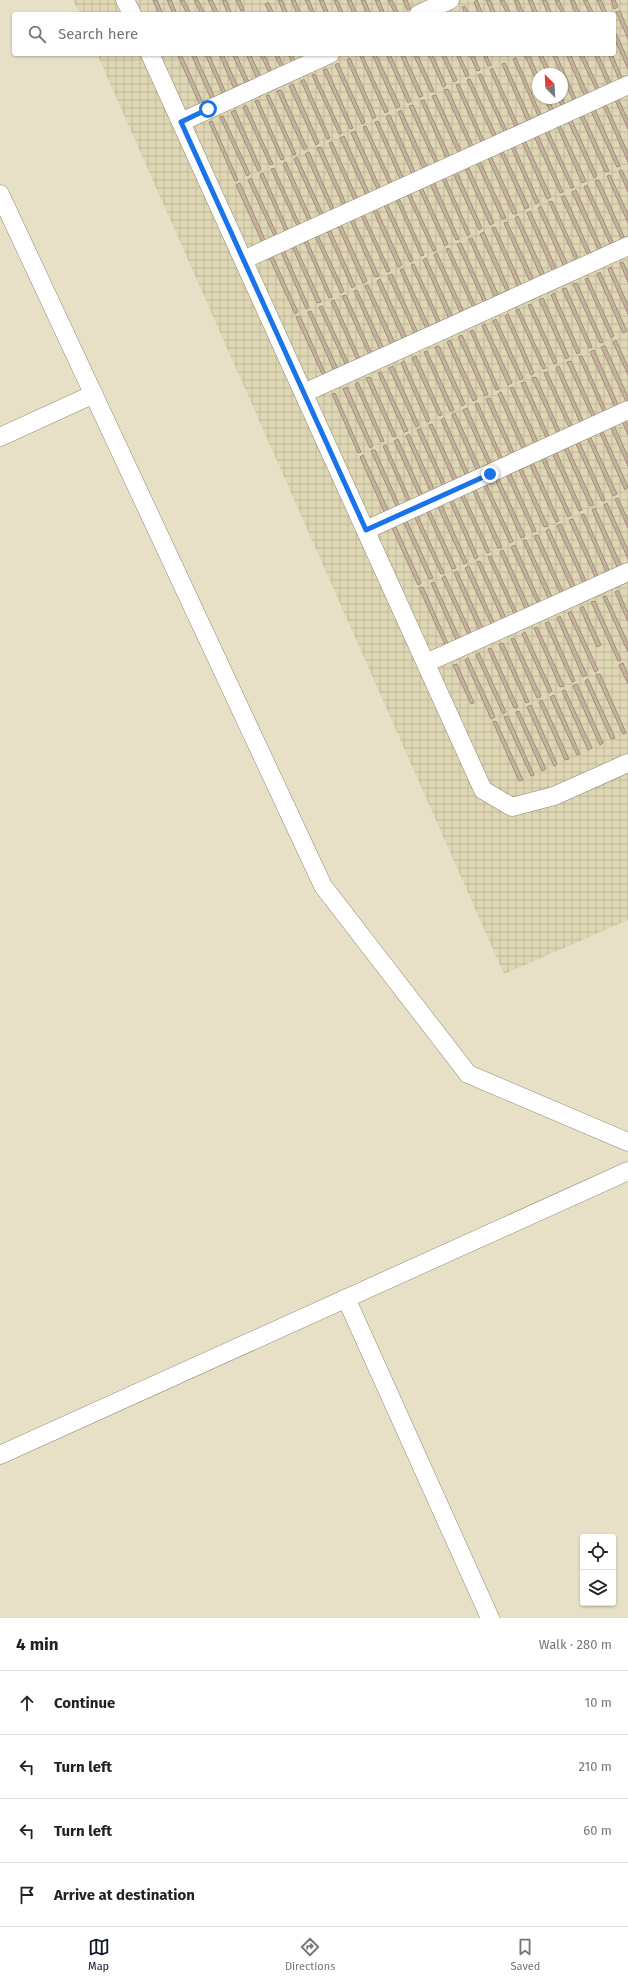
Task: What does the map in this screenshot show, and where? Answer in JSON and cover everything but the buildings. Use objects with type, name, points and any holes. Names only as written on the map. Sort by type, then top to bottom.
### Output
[{"type":"lane","points":[[125,0],[131,12]]},
{"type":"lane","points":[[423,12],[450,0]]},
{"type":"lane","points":[[151,56],[483,790],[512,807],[554,796],[628,763]]},
{"type":"lane","points":[[181,122],[326,56]]},
{"type":"lane","points":[[243,260],[628,85]]},
{"type":"lane","points":[[0,194],[323,886],[468,1074],[628,1142]]},
{"type":"lane","points":[[304,393],[628,246]]},
{"type":"lane","points":[[0,437],[94,394]]},
{"type":"lane","points":[[366,530],[628,410]]},
{"type":"lane","points":[[426,663],[628,572]]},
{"type":"lane","points":[[0,1455],[628,1171]]},
{"type":"lane","points":[[346,1298],[490,1618]]},
{"type":"shaded area","points":[[73,0],[628,0],[628,920],[504,974],[98,56],[616,56],[616,12],[79,12]]},
{"type":"route","points":[[208,109],[181,122],[366,530],[490,474]]}]
